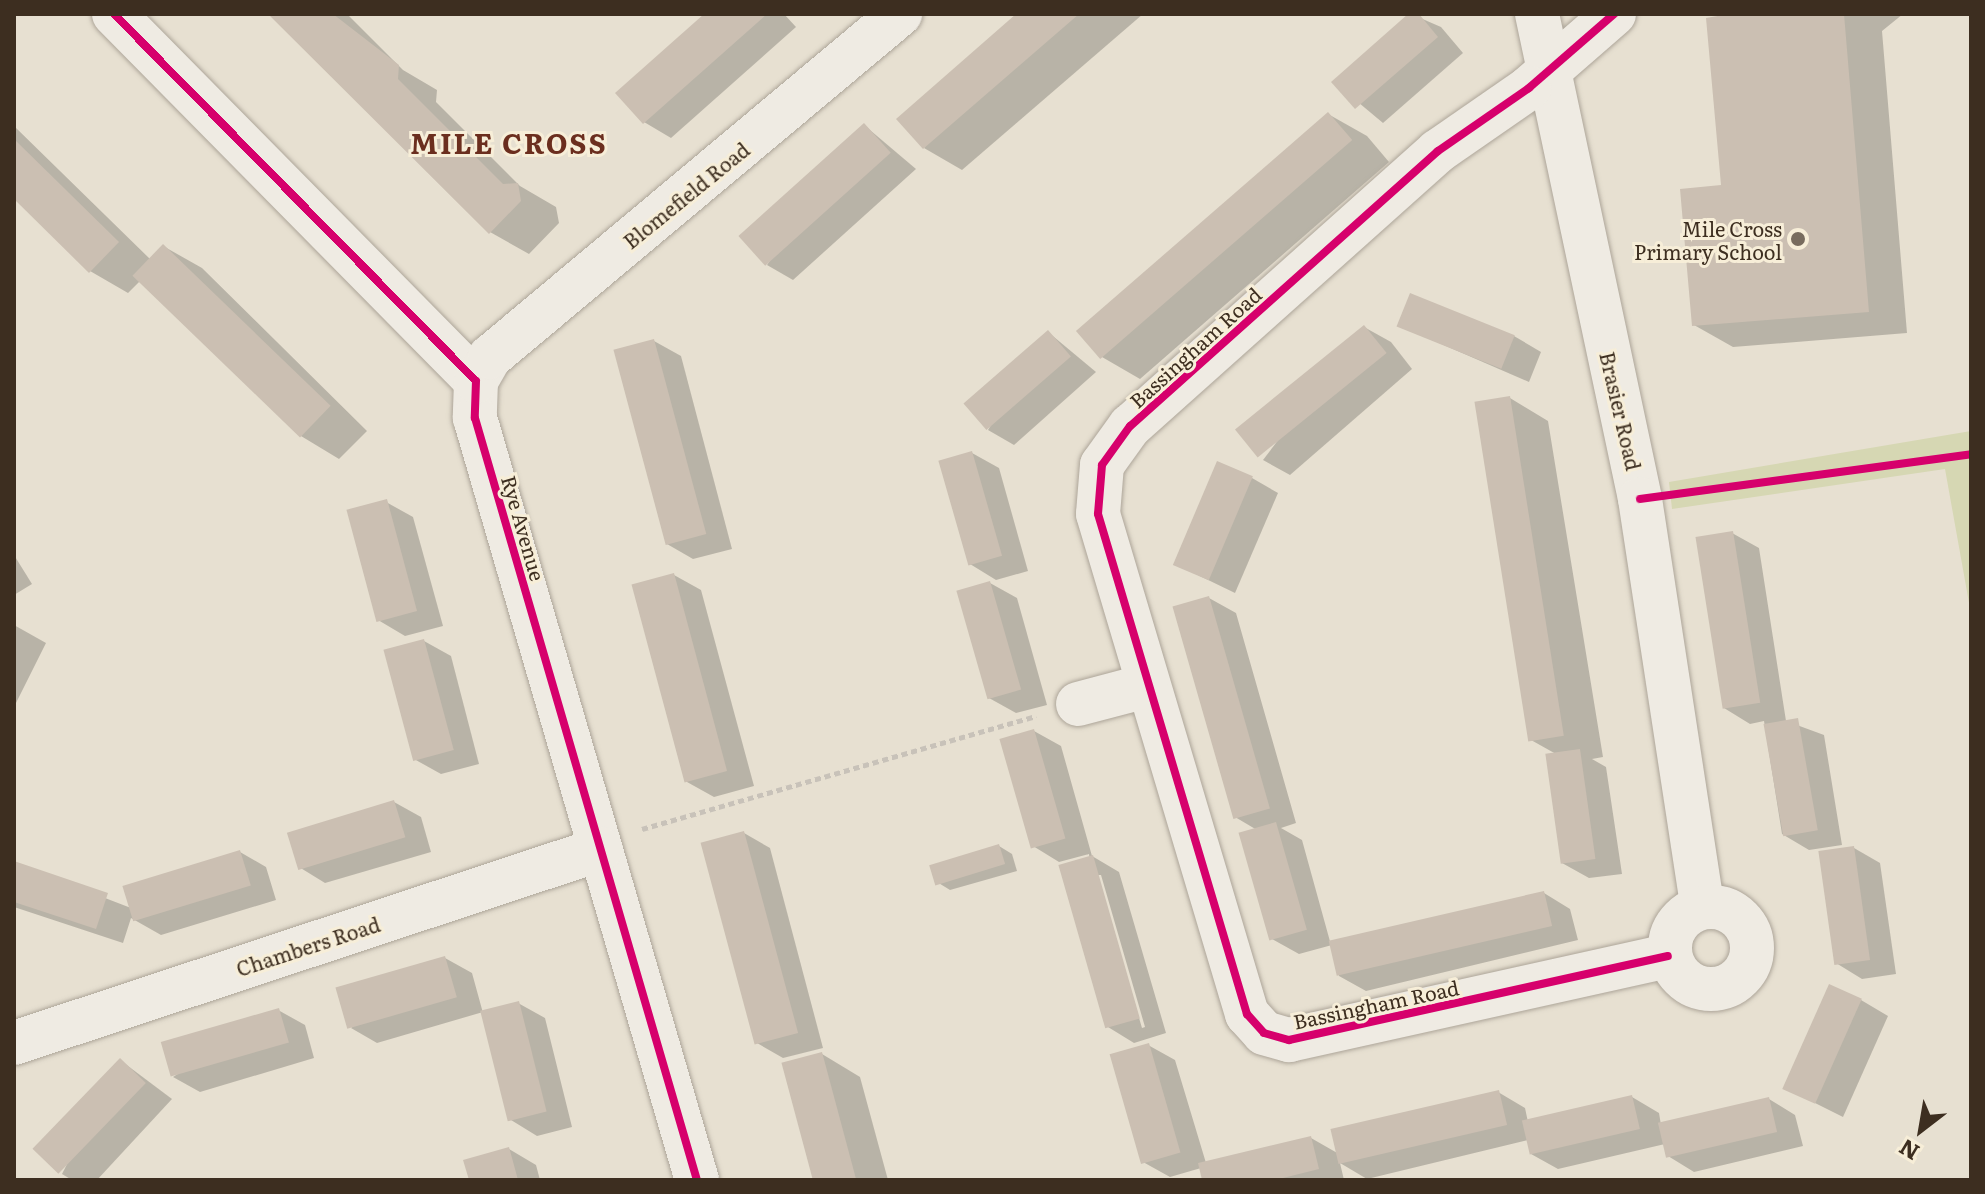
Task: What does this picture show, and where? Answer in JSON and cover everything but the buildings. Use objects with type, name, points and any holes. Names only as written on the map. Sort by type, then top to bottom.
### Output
[{"type":"street","points":[[114,14],[476,381]]},
{"type":"street","name":"Blomefield Road","points":[[476,381],[490,357],[900,14]]},
{"type":"street","name":"Brasier Road","points":[[1537,14],[1545,73],[1640,499],[1702,906]]},
{"type":"street","name":"Bassingham Road","points":[[1614,14],[1545,73],[1426,161],[1130,426],[1102,465],[1098,514],[1146,686],[1247,1014],[1264,1033],[1289,1040],[1668,956]]},
{"type":"street","name":"Rye Avenue","points":[[476,381],[475,418],[697,1180]]},
{"type":"street","points":[[1078,704],[1146,686]]},
{"type":"street","name":"Chambers Road","points":[[14,1043],[601,849]]},
{"type":"street","points":[[1702,906],[1727,908],[1751,931],[1751,966],[1724,990],[1686,984],[1668,956],[1677,921],[1702,906]]},
{"type":"path","points":[[601,849],[656,823],[1078,704]]},
{"type":"green space","points":[[1971,431],[1971,614],[1945,469],[1672,509],[1669,482]]},
{"type":"cycle path","points":[[114,14],[476,381],[475,418],[697,1180]]},
{"type":"cycle path","points":[[1614,14],[1529,88],[1438,151],[1130,426],[1102,465],[1098,514],[1247,1014],[1264,1033],[1289,1040],[1668,956]]},
{"type":"cycle path","points":[[1640,499],[1971,454]]},
{"type":"place","name":"Mile Cross Primary School","points":[[1798,239]]},
{"type":"district","name":"MILE CROSS","points":[[509,142]]}]
